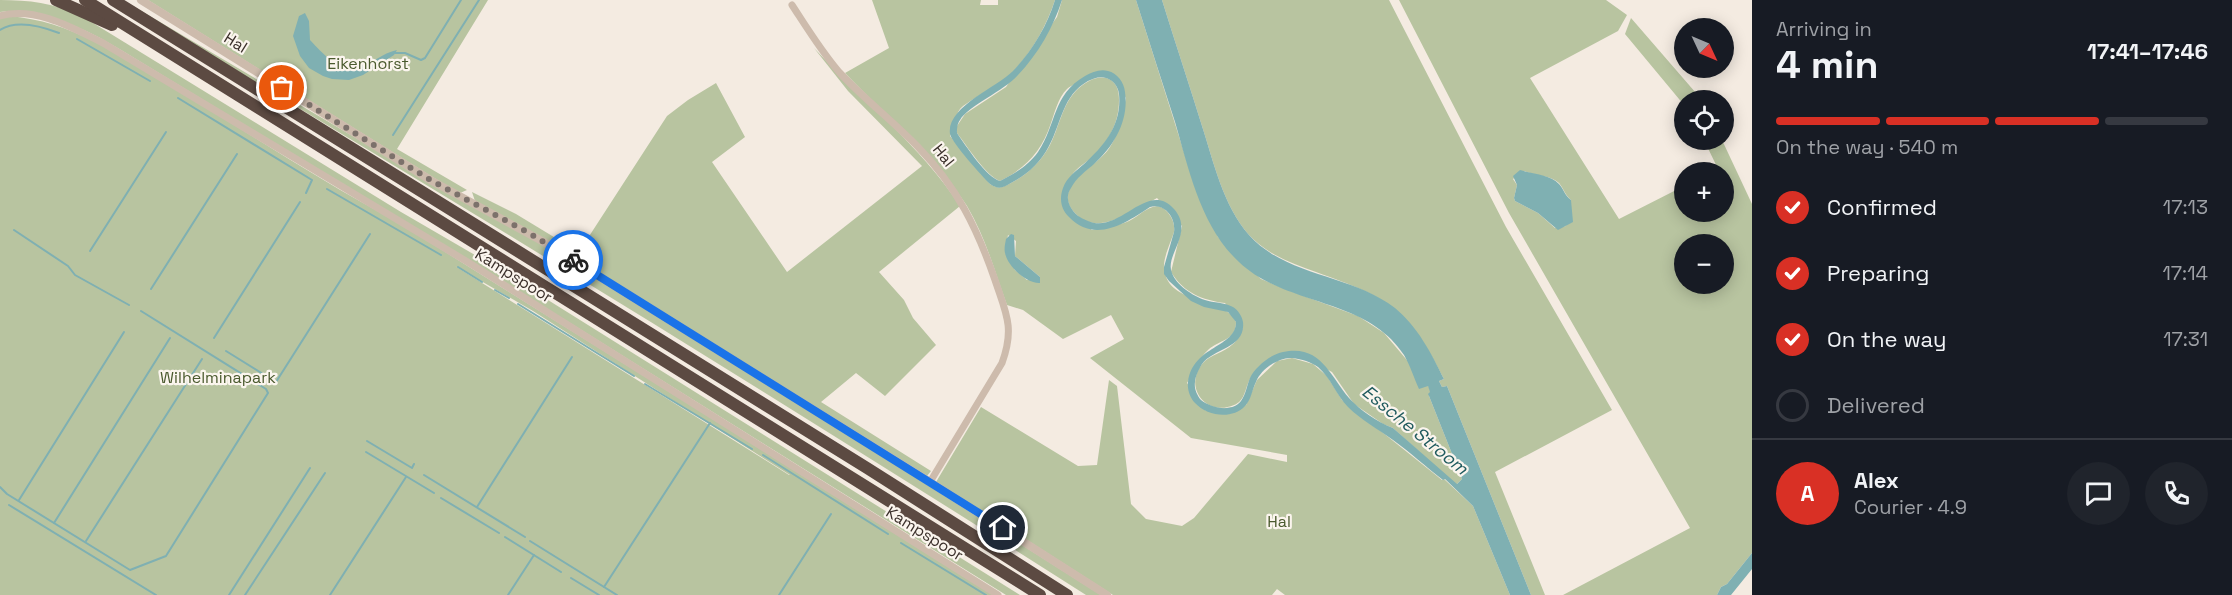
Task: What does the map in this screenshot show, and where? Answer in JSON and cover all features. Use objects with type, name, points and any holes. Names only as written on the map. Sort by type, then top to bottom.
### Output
[{"type":"highway","points":[[56,0],[165,50]]},
{"type":"highway","points":[[85,0],[1040,595]]},
{"type":"highway","points":[[113,0],[1068,595]]},
{"type":"street","name":"Hal","points":[[141,0],[432,181],[529,233],[930,482],[1107,595]]},
{"type":"street","name":"Hal","points":[[792,5],[835,66],[920,149],[965,207],[981,242],[1005,309],[1010,331],[1009,346],[1002,363],[930,482]]},
{"type":"street","name":"Kampspoor","points":[[0,16],[8,14],[37,16],[73,28],[103,43],[466,261],[998,595]]},
{"type":"green space","points":[[0,0],[41,3],[80,15],[401,212],[487,262],[1020,595],[1006,595],[575,326],[110,43],[53,18],[17,12],[0,12]]},
{"type":"green space","name":"Eikenhorst","points":[[148,0],[488,0],[397,149],[467,190],[460,193],[452,189]]},
{"type":"green space","points":[[872,0],[981,0],[980,5],[998,5],[998,0],[1055,0],[1040,34],[1020,64],[1003,81],[960,109],[950,136],[990,184],[1003,187],[1023,176],[1042,157],[1050,145],[1068,101],[1080,87],[1097,78],[1111,80],[1117,87],[1119,97],[1114,126],[1101,147],[1070,178],[1062,205],[1092,230],[1125,223],[1154,206],[1164,209],[1173,220],[1174,232],[1164,264],[1168,280],[1175,289],[1220,308],[1230,314],[1236,322],[1230,336],[1205,353],[1187,383],[1206,411],[1246,405],[1257,380],[1277,361],[1292,358],[1313,364],[1327,376],[1342,400],[1442,480],[1444,479],[1473,506],[1510,595],[1285,595],[1277,589],[1272,595],[1113,595],[936,482],[981,407],[1078,466],[1097,465],[1109,380],[1117,386],[1131,504],[1146,519],[1182,526],[1194,518],[1248,454],[1287,462],[1287,455],[1191,438],[1090,358],[1124,339],[1111,315],[1063,339],[1023,310],[1007,305],[979,229],[967,206],[925,153],[845,73],[889,48]],"holes":[[[1008,235],[1016,241],[1015,256],[1040,277],[1027,280],[1015,270],[1005,252]]]},
{"type":"green space","points":[[1062,0],[1136,0],[1194,184],[1218,237],[1261,279],[1358,316],[1384,333],[1428,385],[1431,393],[1429,396],[1462,479],[1456,485],[1393,428],[1383,424],[1354,404],[1332,372],[1292,351],[1253,375],[1238,403],[1224,408],[1215,407],[1207,404],[1201,398],[1195,382],[1202,364],[1233,344],[1243,328],[1225,303],[1194,294],[1171,272],[1182,226],[1157,198],[1126,215],[1104,223],[1083,220],[1072,210],[1068,202],[1068,193],[1073,184],[1106,153],[1118,130],[1126,98],[1110,72],[1067,89],[1059,101],[1043,142],[1032,158],[1018,170],[1000,181],[977,160],[957,133],[957,126],[965,114],[1006,87],[1057,17]]},
{"type":"green space","points":[[1162,0],[1389,0],[1506,227],[1612,410],[1495,472],[1545,595],[1531,595],[1447,386],[1442,387],[1439,381],[1444,379],[1419,336],[1407,321],[1394,309],[1362,290],[1272,253],[1249,235],[1232,211],[1220,183]]},
{"type":"green space","points":[[1399,0],[1606,0],[1627,15],[1618,31],[1530,78],[1619,219],[1674,191],[1674,222],[1734,222],[1734,166],[1752,204],[1752,553],[1727,584],[1721,587],[1717,595],[1563,595],[1690,528],[1509,213]],"holes":[[[1524,171],[1552,178],[1559,183],[1571,200],[1566,226],[1555,228],[1538,213],[1515,201],[1514,198],[1517,185],[1513,179]]]},
{"type":"green space","points":[[128,3],[388,157],[521,231],[738,365],[1101,595],[1086,595],[729,370],[127,5]]},
{"type":"green space","name":"Wilhelminapark","points":[[8,16],[53,25],[74,32],[112,51],[394,220],[995,595],[0,595],[0,19]],"holes":[[[455,266],[533,311],[790,475]]]},
{"type":"green space","points":[[1631,18],[1674,68],[1674,78],[1683,78],[1693,90],[1674,90],[1674,93],[1625,34]]},
{"type":"green space","points":[[814,48],[909,143],[960,206],[879,272],[904,300],[913,318],[936,345],[885,396],[856,373],[821,402],[931,471],[927,476],[575,258],[667,116],[716,83],[745,137],[712,162],[787,272],[922,166],[848,91]]},
{"type":"green space","points":[[1709,150],[1727,150],[1732,162],[1715,162]]},
{"type":"green space","points":[[472,192],[516,214],[572,248],[568,254],[475,201]]},
{"type":"water","points":[[1055,0],[1062,0],[1054,21],[1025,67],[1012,81],[970,109],[957,126],[957,133],[977,160],[989,174],[1000,181],[1016,172],[1038,152],[1061,101],[1074,84],[1096,71],[1105,70],[1117,76],[1122,81],[1126,102],[1119,131],[1102,157],[1073,184],[1068,201],[1073,211],[1080,217],[1100,223],[1111,221],[1143,203],[1154,200],[1164,201],[1174,209],[1180,218],[1181,227],[1171,266],[1174,277],[1181,286],[1195,296],[1233,307],[1240,313],[1243,322],[1240,337],[1202,364],[1195,385],[1201,400],[1221,408],[1237,405],[1244,395],[1252,374],[1273,355],[1296,351],[1307,353],[1316,357],[1323,364],[1358,407],[1393,428],[1457,484],[1462,479],[1428,394],[1430,392],[1428,386],[1419,389],[1404,355],[1388,336],[1369,322],[1347,312],[1258,277],[1239,262],[1215,232],[1191,178],[1136,0],[1162,0],[1220,183],[1232,211],[1249,235],[1264,249],[1300,268],[1359,288],[1378,297],[1395,308],[1411,323],[1429,350],[1444,379],[1439,381],[1442,387],[1447,386],[1531,595],[1510,595],[1473,506],[1445,479],[1443,480],[1353,412],[1323,371],[1315,365],[1287,358],[1271,365],[1258,377],[1247,404],[1240,410],[1227,415],[1206,411],[1193,401],[1188,385],[1191,370],[1205,354],[1229,337],[1234,331],[1236,322],[1228,312],[1204,307],[1191,301],[1164,274],[1174,232],[1171,217],[1165,209],[1155,206],[1110,228],[1089,229],[1069,217],[1062,204],[1061,196],[1067,181],[1099,149],[1115,124],[1119,94],[1113,82],[1106,78],[1099,78],[1079,87],[1068,102],[1049,146],[1038,163],[1017,180],[1005,186],[998,188],[990,184],[961,152],[950,134],[951,124],[956,115],[1020,63],[1033,47],[1043,29]]},
{"type":"water","points":[[305,13],[309,21],[310,40],[323,54],[337,64],[361,66],[397,50],[394,55],[363,75],[349,80],[323,76],[309,68],[300,56],[293,36],[299,16]]},
{"type":"water","points":[[1520,170],[1546,176],[1559,184],[1571,200],[1573,222],[1558,230],[1538,213],[1515,201],[1517,185],[1513,176]]},
{"type":"water","points":[[1011,234],[1014,235],[1015,256],[1040,277],[1040,283],[1024,278],[1010,264],[1005,248],[1006,239]]},
{"type":"water","points":[[1752,553],[1752,569],[1731,595],[1717,595],[1721,587],[1727,584]]},
{"type":"waterway","points":[[395,53],[405,53],[421,60],[425,58],[461,0]]},
{"type":"waterway","points":[[393,135],[479,0]]},
{"type":"waterway","points":[[0,30],[21,24],[59,33]]},
{"type":"waterway","points":[[77,39],[150,81]]},
{"type":"waterway","points":[[178,98],[312,180],[306,193]]},
{"type":"waterway","points":[[90,251],[166,132]]},
{"type":"waterway","points":[[151,289],[237,154]]},
{"type":"waterway","points":[[327,189],[441,255]]},
{"type":"waterway","points":[[214,338],[300,202]]},
{"type":"waterway","points":[[14,230],[68,266],[75,275],[129,305]]},
{"type":"waterway","points":[[226,351],[276,382],[370,234]]},
{"type":"waterway","points":[[458,267],[482,282]]},
{"type":"waterway","points":[[495,290],[509,298]]},
{"type":"waterway","points":[[518,304],[634,376]]},
{"type":"waterway","points":[[0,487],[7,494],[130,570],[166,556],[268,393],[266,389],[141,311]]},
{"type":"waterway","points":[[19,500],[124,332]]},
{"type":"waterway","points":[[54,523],[170,338]]},
{"type":"waterway","points":[[477,507],[572,357]]},
{"type":"waterway","points":[[86,541],[202,359]]},
{"type":"waterway","points":[[645,384],[752,449]]},
{"type":"waterway","points":[[604,587],[710,423]]},
{"type":"waterway","points":[[367,441],[412,468],[414,464]]},
{"type":"waterway","points":[[366,452],[434,493]]},
{"type":"waterway","points":[[763,455],[888,534]]},
{"type":"waterway","points":[[229,595],[310,468]]},
{"type":"waterway","points":[[245,595],[325,473]]},
{"type":"waterway","points":[[424,475],[525,537]]},
{"type":"waterway","points":[[330,595],[406,477]]},
{"type":"waterway","points":[[441,498],[499,533]]},
{"type":"waterway","points":[[9,505],[156,595]]},
{"type":"waterway","points":[[779,595],[831,514]]},
{"type":"waterway","points":[[505,537],[561,572]]},
{"type":"waterway","points":[[530,541],[617,595]]},
{"type":"waterway","points":[[901,543],[986,595]]},
{"type":"waterway","points":[[508,595],[534,555]]},
{"type":"waterway","points":[[571,578],[599,595]]},
{"type":"way so far","points":[[282,88],[442,187],[506,220],[573,260]]},
{"type":"route","points":[[573,260],[1003,528]]},
{"type":"water label","name":"Essche Stroom","points":[[1415,430]]}]
